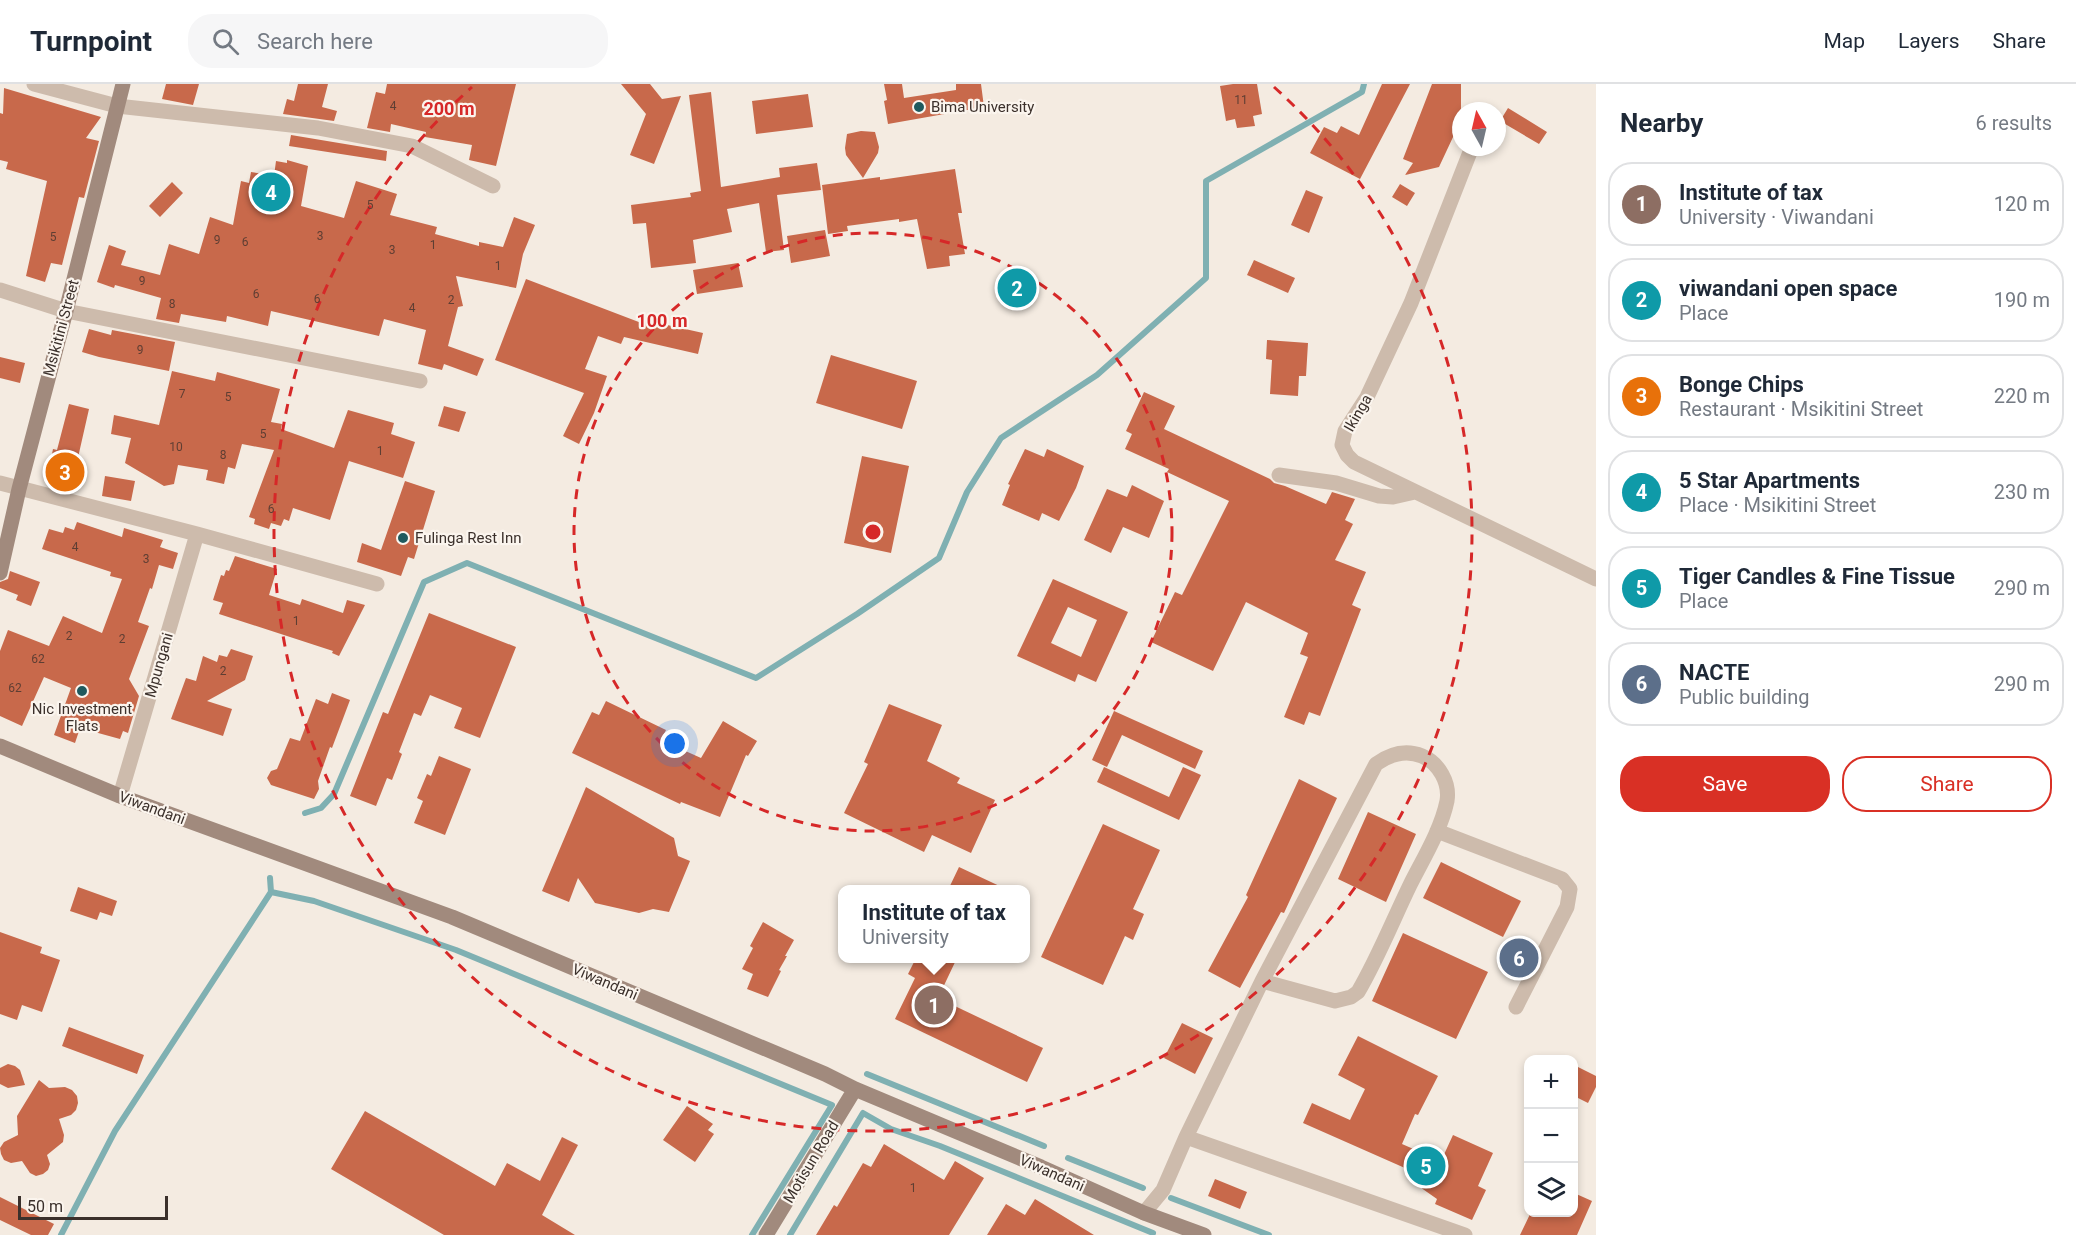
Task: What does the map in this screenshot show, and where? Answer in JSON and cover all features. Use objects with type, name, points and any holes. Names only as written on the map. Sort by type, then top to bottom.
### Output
[{"type":"street","points":[[34,84],[117,106],[318,128],[412,146],[493,186]]},
{"type":"street","name":"Msikitini Street","points":[[0,573],[19,489],[123,84]]},
{"type":"street","name":"Ikinga","points":[[1469,156],[1412,303],[1367,398],[1345,431],[1342,445],[1354,462],[1596,579]]},
{"type":"street","points":[[0,291],[66,311],[420,381]]},
{"type":"street","points":[[1279,475],[1336,483],[1379,496],[1393,497],[1415,492]]},
{"type":"street","points":[[0,483],[377,584]]},
{"type":"street","name":"Mpungani","points":[[120,796],[197,534]]},
{"type":"street","name":"Viwandani","points":[[0,746],[120,796],[452,917],[825,1074],[1144,1213],[1204,1235]]},
{"type":"street","points":[[1144,1213],[1163,1190],[1186,1137],[1262,981],[1376,764],[1386,757],[1405,753],[1425,757],[1443,775],[1447,788],[1447,801],[1437,831],[1362,984],[1351,997],[1335,1001],[1262,981]]},
{"type":"street","points":[[1437,831],[1562,879],[1570,889],[1567,908],[1516,1006]]},
{"type":"street","name":"Motisun Road","points":[[766,1235],[855,1089]]},
{"type":"street","points":[[1186,1137],[1465,1235]]},
{"type":"building","points":[[166,84],[199,84],[193,105],[162,99]]},
{"type":"building","points":[[298,84],[328,84],[322,107],[337,111],[334,121],[283,114],[287,99],[294,101]]},
{"type":"building","points":[[387,84],[516,84],[496,166],[469,160],[472,145],[425,137],[426,132],[391,124],[390,132],[367,128],[376,92],[385,94]]},
{"type":"building","points":[[621,84],[650,84],[662,99],[681,96],[654,164],[630,155],[646,114]]},
{"type":"building","name":"Bima University","points":[[884,84],[902,84],[904,98],[956,90],[956,84],[981,84],[984,107],[888,124]]},
{"type":"building","points":[[1257,84],[1262,114],[1253,116],[1255,126],[1237,128],[1235,119],[1226,121],[1220,86]]},
{"type":"building","points":[[1382,84],[1410,84],[1360,179],[1310,153],[1324,127],[1337,133],[1341,126],[1359,135]]},
{"type":"building","points":[[1432,84],[1461,84],[1461,102],[1452,102],[1452,139],[1439,167],[1405,175],[1413,163],[1403,159]]},
{"type":"building","points":[[4,88],[101,117],[86,138],[99,141],[84,198],[79,197],[62,265],[51,263],[45,282],[26,276],[47,181],[6,169],[8,162],[0,160],[0,113],[3,114]]},
{"type":"building","points":[[711,92],[721,187],[780,177],[779,168],[817,163],[821,190],[777,195],[784,250],[766,252],[759,203],[727,209],[732,232],[693,240],[696,263],[651,268],[646,223],[633,224],[631,205],[691,197],[690,193],[701,191],[689,95]]},
{"type":"building","points":[[808,94],[813,127],[756,134],[752,101]]},
{"type":"building","points":[[1508,108],[1547,132],[1539,144],[1506,125]]},
{"type":"building","points":[[861,131],[875,132],[879,147],[878,153],[863,178],[846,155],[845,148],[847,134]]},
{"type":"building","points":[[291,135],[387,151],[386,161],[289,146]]},
{"type":"building","points":[[287,160],[308,166],[301,206],[344,218],[356,181],[397,194],[390,215],[437,227],[435,234],[479,246],[479,242],[503,247],[514,217],[535,225],[523,254],[516,288],[456,276],[463,306],[458,307],[448,346],[484,359],[477,376],[444,364],[442,370],[418,364],[426,330],[384,319],[379,336],[271,311],[268,326],[227,316],[226,322],[181,314],[179,323],[156,319],[161,298],[97,282],[109,245],[126,251],[121,265],[160,275],[169,244],[199,254],[210,217],[233,225],[241,181],[249,183],[251,172],[274,176],[276,161],[287,163]]},
{"type":"building","points":[[955,169],[962,213],[958,213],[965,254],[949,256],[950,266],[927,269],[917,219],[847,226],[848,231],[828,234],[822,185],[880,177],[880,180]]},
{"type":"building","points":[[172,182],[183,193],[160,217],[149,206]]},
{"type":"building","points":[[1400,184],[1415,193],[1407,206],[1392,197]]},
{"type":"building","points":[[1306,190],[1323,197],[1309,233],[1291,225]]},
{"type":"building","points":[[825,230],[830,256],[791,263],[787,236]]},
{"type":"building","points":[[1254,260],[1295,278],[1288,293],[1247,275]]},
{"type":"building","points":[[738,263],[743,287],[697,294],[693,270]]},
{"type":"building","points":[[526,279],[644,324],[645,320],[703,333],[698,354],[624,337],[621,344],[598,336],[585,369],[607,376],[594,413],[579,444],[563,436],[584,393],[495,360]]},
{"type":"building","points":[[89,329],[111,335],[112,330],[175,342],[169,371],[82,352]]},
{"type":"building","points":[[1267,340],[1308,343],[1306,376],[1299,376],[1298,396],[1270,394],[1272,360],[1266,359]]},
{"type":"building","points":[[831,355],[917,381],[902,429],[816,403]]},
{"type":"building","points":[[0,357],[25,363],[20,383],[0,378]]},
{"type":"building","points":[[172,371],[215,381],[217,372],[280,389],[271,422],[282,424],[281,429],[334,448],[348,410],[394,423],[391,434],[415,442],[403,478],[349,461],[330,520],[293,508],[289,521],[284,519],[281,526],[271,523],[269,529],[254,524],[255,519],[249,517],[274,450],[242,444],[235,469],[228,467],[224,484],[206,480],[208,470],[178,465],[174,484],[164,486],[125,463],[131,438],[111,434],[114,415],[159,425]]},
{"type":"building","points":[[1144,392],[1175,406],[1164,429],[1270,479],[1274,483],[1326,504],[1332,492],[1355,499],[1345,520],[1353,524],[1335,560],[1366,572],[1352,605],[1361,609],[1320,716],[1309,712],[1304,725],[1284,717],[1308,657],[1300,654],[1308,633],[1246,602],[1213,671],[1151,642],[1175,592],[1182,595],[1229,501],[1125,449],[1132,434],[1126,431]]},
{"type":"building","points":[[69,404],[89,409],[72,484],[53,479],[57,466],[50,464],[53,449],[57,450]]},
{"type":"building","points":[[444,406],[466,412],[459,432],[438,426]]},
{"type":"building","points":[[1025,449],[1044,457],[1047,449],[1084,466],[1076,488],[1059,521],[1042,513],[1039,521],[1002,505],[1010,485],[1008,484]]},
{"type":"building","points":[[862,456],[909,466],[891,553],[844,543]]},
{"type":"building","points":[[105,476],[135,481],[131,501],[102,496]]},
{"type":"building","points":[[405,481],[435,491],[414,559],[408,557],[401,576],[357,562],[362,543],[381,550]]},
{"type":"building","points":[[1132,485],[1164,501],[1149,538],[1123,527],[1111,553],[1084,540],[1107,489],[1127,497]]},
{"type":"building","points":[[77,522],[122,537],[124,528],[163,540],[160,547],[178,553],[173,569],[159,565],[138,622],[149,626],[129,679],[139,696],[128,733],[123,731],[120,739],[80,728],[75,743],[54,735],[71,688],[44,677],[22,726],[0,716],[0,651],[8,630],[49,646],[63,616],[102,633],[122,579],[110,576],[111,572],[42,549],[49,529],[63,533],[65,527],[74,530]]},
{"type":"building","points":[[235,556],[277,569],[269,595],[300,605],[302,599],[343,613],[347,600],[365,605],[339,656],[332,653],[333,651],[219,614],[223,603],[213,600],[221,575],[224,576],[226,570],[229,571]]},
{"type":"building","points":[[10,571],[40,582],[31,606],[16,600],[18,595],[0,588],[0,582],[8,579]]},
{"type":"building","points":[[1053,579],[1128,612],[1096,682],[1078,674],[1075,682],[1017,656]],"holes":[[[1068,607],[1097,620],[1081,657],[1051,643]]]},
{"type":"building","points":[[429,613],[516,647],[480,738],[454,728],[462,708],[430,695],[421,716],[414,713],[399,752],[402,754],[392,780],[387,778],[376,806],[350,796],[383,712],[388,714]]},
{"type":"building","points":[[231,649],[253,656],[245,680],[207,701],[232,709],[223,736],[171,719],[186,678],[196,681],[203,656],[217,662],[219,655],[227,657]]},
{"type":"building","points":[[332,693],[350,700],[332,748],[330,747],[318,781],[319,789],[314,799],[271,785],[267,778],[271,771],[277,769],[290,738],[300,741],[316,699],[328,704]]},
{"type":"building","points":[[606,701],[666,730],[661,740],[701,758],[723,721],[757,741],[748,756],[746,755],[720,817],[681,802],[680,804],[572,753],[592,712],[599,715]]},
{"type":"building","points":[[889,704],[942,725],[927,761],[960,778],[957,783],[995,800],[971,853],[932,835],[924,852],[844,813],[868,764],[864,762]]},
{"type":"building","points":[[1114,711],[1203,751],[1195,769],[1122,735],[1107,767],[1092,760]]},
{"type":"building","points":[[439,756],[471,769],[445,835],[414,823],[423,801],[417,798],[427,774],[431,776]]},
{"type":"building","points":[[1104,767],[1169,797],[1183,767],[1201,775],[1179,820],[1097,782]]},
{"type":"building","points":[[1299,779],[1337,798],[1284,913],[1281,912],[1240,988],[1208,971],[1248,897],[1246,895]]},
{"type":"building","points":[[586,787],[674,838],[678,856],[690,861],[669,912],[653,909],[639,913],[595,903],[578,878],[569,902],[542,891]]},
{"type":"building","points":[[1368,812],[1416,834],[1386,902],[1338,879]]},
{"type":"building","points":[[1103,824],[1160,850],[1133,909],[1144,914],[1133,940],[1125,936],[1103,985],[1041,957]]},
{"type":"building","points":[[1441,862],[1521,901],[1503,937],[1423,898]]},
{"type":"building","points":[[959,867],[997,885],[950,885]]},
{"type":"building","points":[[78,887],[117,901],[112,916],[100,912],[97,920],[70,911]]},
{"type":"building","points":[[763,922],[794,940],[768,997],[747,989],[753,974],[742,969],[753,948],[750,946]]},
{"type":"building","points":[[0,932],[42,947],[40,953],[60,960],[42,1012],[22,1005],[17,1020],[0,1014]]},
{"type":"building","points":[[1403,933],[1488,972],[1456,1039],[1372,1001]]},
{"type":"building","points":[[914,963],[955,963],[938,998],[1043,1048],[1027,1082],[895,1019],[915,978],[908,974]]},
{"type":"building","points":[[1182,1023],[1213,1038],[1195,1074],[1164,1058]]},
{"type":"building","points":[[69,1027],[144,1055],[137,1074],[62,1046]]},
{"type":"building","points":[[1358,1036],[1438,1076],[1418,1115],[1415,1114],[1402,1144],[1441,1161],[1453,1135],[1493,1153],[1478,1186],[1486,1190],[1472,1220],[1435,1204],[1437,1199],[1417,1185],[1423,1176],[1303,1123],[1312,1103],[1350,1120],[1365,1089],[1338,1075]]},
{"type":"building","points":[[8,1064],[20,1070],[25,1085],[8,1088],[0,1084],[0,1068]]},
{"type":"building","points":[[1578,1067],[1596,1076],[1596,1087],[1588,1103],[1578,1098]]},
{"type":"building","points":[[39,1080],[49,1088],[65,1087],[72,1090],[77,1096],[78,1103],[71,1115],[59,1119],[64,1135],[63,1142],[47,1155],[50,1164],[48,1170],[36,1176],[30,1173],[22,1161],[11,1163],[4,1160],[0,1148],[4,1142],[18,1135],[17,1116]]},
{"type":"building","points":[[687,1106],[713,1124],[708,1130],[714,1134],[695,1162],[663,1140]]},
{"type":"building","points":[[365,1111],[495,1186],[507,1163],[540,1181],[562,1137],[578,1145],[542,1215],[575,1235],[444,1235],[331,1169]]},
{"type":"building","points":[[884,1144],[944,1180],[955,1161],[984,1178],[949,1235],[816,1235],[834,1205],[837,1207],[863,1163],[871,1167]]},
{"type":"building","points":[[1215,1179],[1247,1192],[1240,1209],[1208,1196]]},
{"type":"building","points":[[1578,1195],[1592,1201],[1577,1235],[1520,1235],[1529,1217],[1578,1217]]},
{"type":"building","points":[[0,1197],[54,1224],[48,1235],[31,1235],[0,1220]]},
{"type":"building","points":[[1035,1199],[1094,1235],[987,1235],[1006,1204],[1025,1215]]},
{"type":"waterway","points":[[305,813],[321,808],[334,794],[424,582],[467,563],[756,678],[857,614],[939,558],[967,492],[1001,438],[1097,375],[1206,278],[1206,181],[1362,92],[1364,84]]},
{"type":"waterway","points":[[61,1235],[115,1131],[271,892],[270,878]]},
{"type":"waterway","points":[[271,892],[314,901],[456,950],[832,1105],[752,1235]]},
{"type":"waterway","points":[[867,1074],[1044,1146]]},
{"type":"waterway","points":[[790,1235],[863,1113],[891,1129],[940,1146],[1153,1233]]},
{"type":"waterway","points":[[1068,1158],[1143,1188]]},
{"type":"waterway","points":[[1171,1198],[1269,1235]]},
{"type":"place","name":"Bima University","points":[[919,107]]},
{"type":"place","name":"5 Star Apartments","points":[[271,192]]},
{"type":"place","name":"viwandani open space","points":[[1017,288]]},
{"type":"place","name":"Bonge Chips","points":[[65,472]]},
{"type":"place","name":"Fulinga Rest Inn","points":[[403,538]]},
{"type":"place","name":"Nic Investment Flats","points":[[82,691]]},
{"type":"place","name":"NACTE","points":[[1519,958]]},
{"type":"place","name":"Institute of tax","points":[[934,1005]]},
{"type":"place","name":"Tiger Candles & Fine Tissue","points":[[1426,1166]]}]
